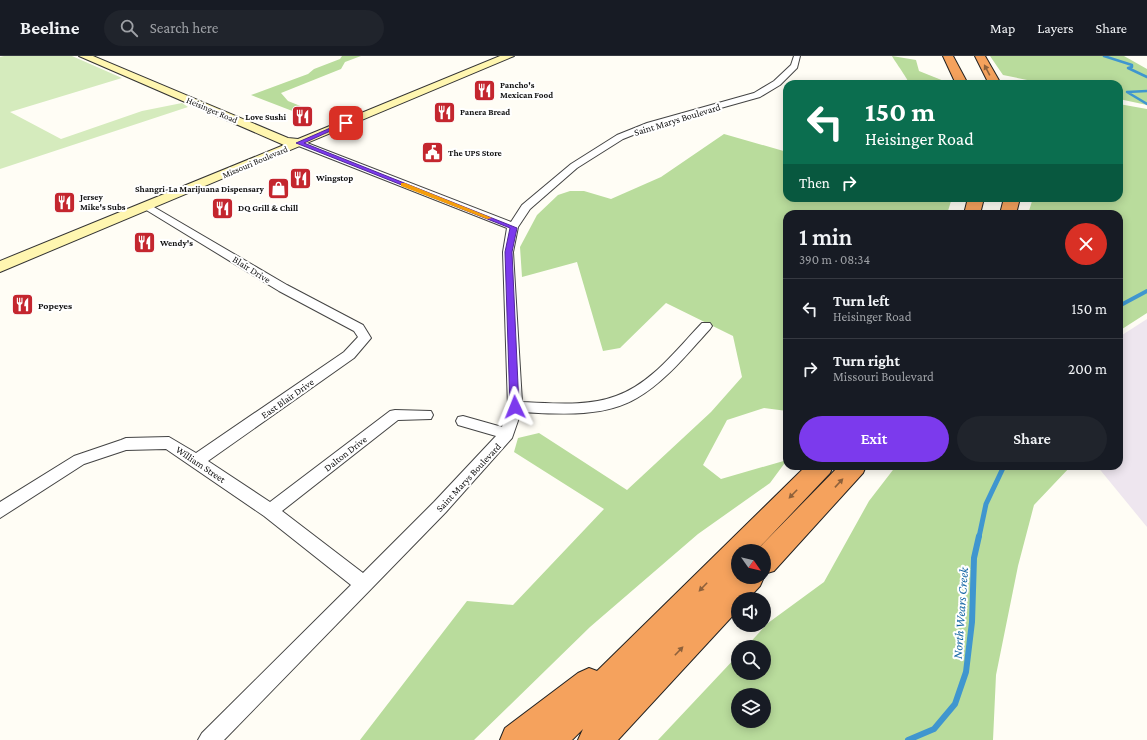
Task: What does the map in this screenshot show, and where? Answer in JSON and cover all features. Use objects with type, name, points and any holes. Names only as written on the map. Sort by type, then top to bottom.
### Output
[{"type":"highway","points":[[948,56],[960,80]]},
{"type":"highway","points":[[980,56],[993,80]]},
{"type":"highway","points":[[549,740],[670,621],[817,470]]},
{"type":"highway","points":[[771,555],[850,470]]},
{"type":"highway","points":[[595,740],[743,584]]},
{"type":"highway","points":[[517,740],[670,621]]},
{"type":"highway","points":[[606,740],[659,672]]},
{"type":"main road","name":"Missouri Boulevard","points":[[0,267],[509,56]]},
{"type":"main road","name":"Heisinger Road","points":[[88,57],[285,141],[299,143]]},
{"type":"street","name":"Saint Marys Boulevard","points":[[209,740],[440,507],[507,434],[515,407],[508,252],[513,228],[526,207],[574,166],[620,137],[650,125],[757,95],[777,83],[794,66],[797,56]]},
{"type":"street","name":"Heisinger Road","points":[[299,143],[513,228]]},
{"type":"street","name":"Blair Drive","points":[[147,206],[283,288],[359,328]]},
{"type":"street","points":[[515,407],[570,408],[613,402],[632,395],[659,375],[706,326]]},
{"type":"street","name":"East Blair Drive","points":[[197,460],[349,355],[365,338],[359,328]]},
{"type":"street","name":"Dalton Drive","points":[[270,511],[395,415],[426,415]]},
{"type":"street","points":[[463,421],[507,434]]},
{"type":"street","name":"William Street","points":[[0,511],[79,460],[126,444],[169,443],[197,460],[270,511],[364,584]]},
{"type":"shaded area","points":[[1147,319],[1147,527],[1100,470],[1123,470],[1123,334]]},
{"type":"green space","points":[[72,56],[122,78],[10,112],[61,139],[142,111],[182,103],[188,107],[0,169],[0,57]]},
{"type":"green space","points":[[342,56],[361,56],[345,62],[341,69],[281,93],[288,101],[303,107],[303,110],[295,112],[251,95],[308,74],[314,69],[340,59]]},
{"type":"green space","points":[[892,56],[916,60],[919,71],[942,80],[907,80]]},
{"type":"green space","points":[[990,56],[1124,56],[1147,69],[1147,105],[1123,100],[1123,80],[1027,80],[1003,75]]},
{"type":"green space","points":[[1123,105],[1147,109],[1147,313],[1123,328],[1123,210],[1029,210],[1032,202],[1123,202]]},
{"type":"green space","points":[[724,134],[783,151],[783,202],[951,202],[948,210],[783,210],[783,410],[764,408],[727,420],[703,465],[721,479],[783,461],[783,465],[770,483],[698,534],[590,627],[474,740],[360,740],[467,601],[513,605],[604,509],[514,452],[518,438],[539,433],[627,490],[711,412],[742,377],[733,336],[666,303],[620,348],[603,351],[577,262],[522,277],[520,247],[537,215],[558,195],[570,191],[584,191],[611,199],[661,177]]},
{"type":"green space","points":[[893,470],[1067,470],[1034,505],[1018,566],[996,675],[993,740],[658,740],[731,662],[731,680],[771,680],[771,640],[752,640],[760,632],[771,632],[771,621],[824,582],[869,501]]},
{"type":"waterway","points":[[1104,56],[1132,65],[1132,67],[1128,68],[1147,77]]},
{"type":"waterway","points":[[1147,91],[1127,92],[1147,104]]},
{"type":"waterway","name":"North Wears Creek","points":[[1123,304],[1147,291]]},
{"type":"waterway","name":"North Wears Creek","points":[[979,537],[986,504],[1002,470]]},
{"type":"waterway","name":"North Wears Creek","points":[[908,740],[934,729],[955,704],[966,672],[972,622],[974,558],[979,536]]},
{"type":"slow traffic","points":[[403,185],[489,218]]},
{"type":"place","name":"Pancho's Mexican Food","points":[[484,90]]},
{"type":"place","name":"Panera Bread","points":[[444,112]]},
{"type":"place","name":"Love Sushi","points":[[302,117]]},
{"type":"place","name":"The UPS Store","points":[[433,153]]},
{"type":"place","name":"Wingstop","points":[[300,178]]},
{"type":"place","name":"Shangri-La Marijuana Dispensary","points":[[279,189]]},
{"type":"place","name":"Jersey Mike's Subs","points":[[65,202]]},
{"type":"place","name":"DQ Grill & Chill","points":[[223,208]]},
{"type":"place","name":"Wendy's","points":[[144,243]]},
{"type":"place","name":"Popeyes","points":[[23,305]]},
{"type":"route","points":[[346,123],[299,143],[513,228],[508,252],[515,407]]}]
